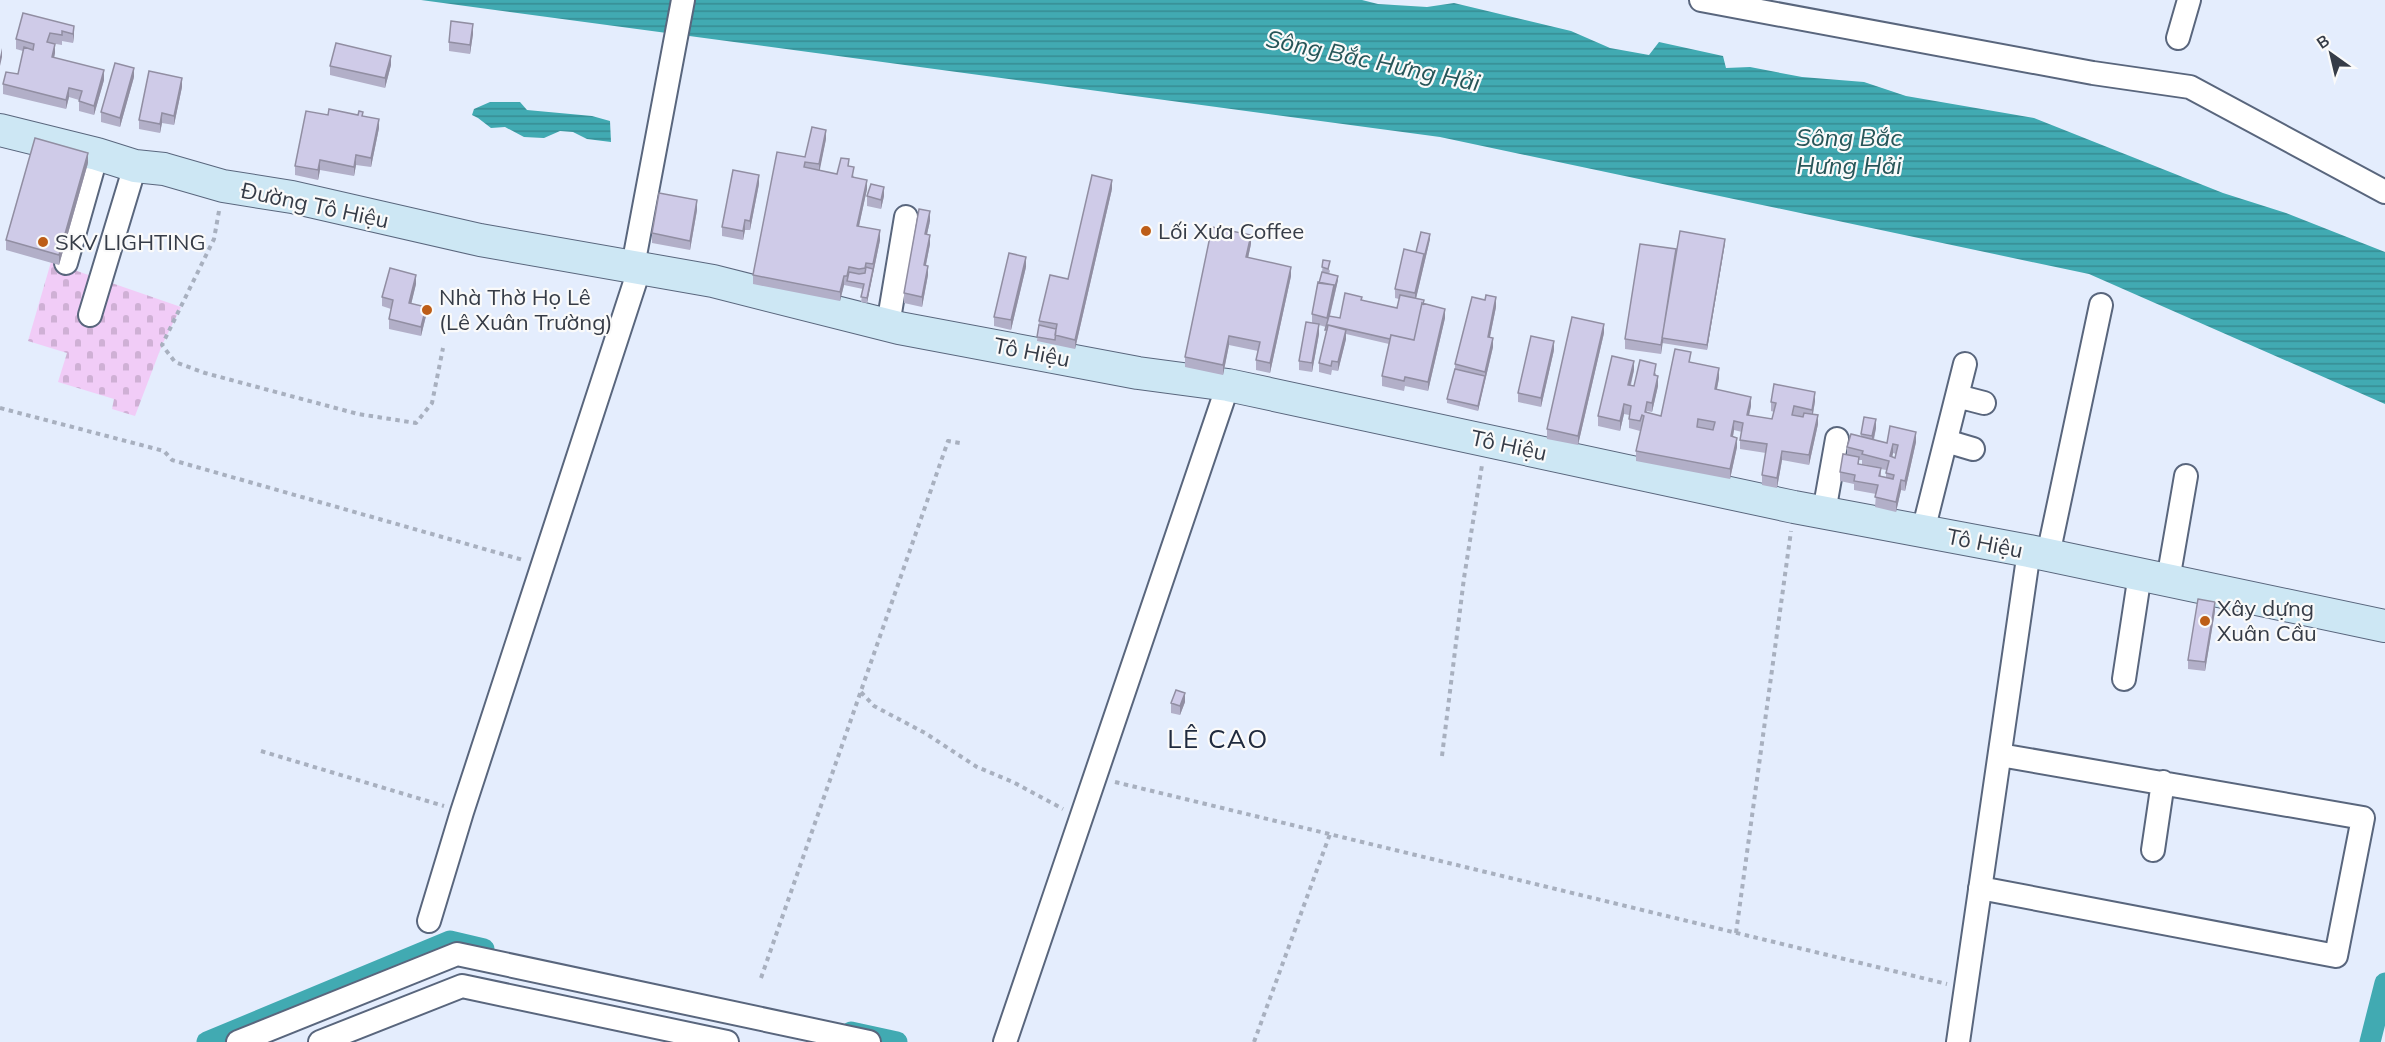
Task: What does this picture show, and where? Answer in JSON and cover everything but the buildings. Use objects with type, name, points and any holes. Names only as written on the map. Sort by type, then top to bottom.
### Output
[{"type":"main road","name":"Đường Tô Hiệu","points":[[0,130],[97,154],[135,166],[164,169],[224,186],[292,197],[480,240],[636,266]]},
{"type":"main road","name":"Tô Hiệu","points":[[636,266],[712,281],[888,325],[1138,373],[1228,386],[1794,507],[2039,553],[2385,626]]},
{"type":"street","points":[[429,921],[636,266],[683,0]]},
{"type":"street","points":[[1701,0],[2093,73],[2190,87],[2385,192]]},
{"type":"street","points":[[2178,38],[2189,0]]},
{"type":"street","points":[[66,263],[97,154]]},
{"type":"street","points":[[90,315],[135,166]]},
{"type":"street","points":[[888,325],[906,217]]},
{"type":"street","points":[[1958,1042],[2000,755],[2039,553],[2101,305]]},
{"type":"street","points":[[1923,531],[1965,364]]},
{"type":"street","points":[[1005,1042],[1228,386]]},
{"type":"street","points":[[1957,396],[1984,403]]},
{"type":"street","points":[[1824,512],[1837,439]]},
{"type":"street","points":[[1946,441],[1973,449]]},
{"type":"street","points":[[2124,679],[2186,476]]},
{"type":"street","points":[[1980,888],[2336,956],[2363,818],[2000,755]]},
{"type":"street","points":[[2153,850],[2163,782]]},
{"type":"street","points":[[238,1042],[457,954],[869,1042]]},
{"type":"street","points":[[320,1042],[462,986],[727,1042]]},
{"type":"path","points":[[224,186],[214,239],[162,345],[175,362],[205,373],[358,414],[416,423],[432,403],[443,348]]},
{"type":"path","points":[[0,408],[164,451],[172,460],[541,565]]},
{"type":"path","points":[[1442,756],[1464,578],[1486,440]]},
{"type":"path","points":[[761,978],[948,441],[960,443]]},
{"type":"path","points":[[1736,933],[1794,507]]},
{"type":"path","points":[[860,691],[874,706],[925,733],[977,767],[1012,782],[1080,818]]},
{"type":"path","points":[[261,751],[462,812]]},
{"type":"path","points":[[1096,771],[1112,781],[1965,989]]},
{"type":"path","points":[[1254,1042],[1330,834]]},
{"type":"green space","points":[[51,262],[181,307],[162,345],[135,416],[112,409],[114,399],[58,382],[67,353],[28,341]]},
{"type":"water","name":"Sông Bắc Hưng Hải","points":[[421,0],[1362,0],[1378,4],[1427,7],[1454,3],[1571,31],[1610,48],[1649,55],[1659,42],[1723,56],[1726,68],[1750,67],[1802,77],[1864,82],[1906,96],[2034,118],[2223,193],[2286,213],[2385,252],[2385,404],[2089,274],[1440,137]]},
{"type":"water","points":[[490,102],[520,102],[527,110],[592,116],[610,121],[611,142],[587,139],[573,132],[560,131],[544,138],[524,137],[505,127],[491,128],[472,115],[474,109]]},
{"type":"waterway","points":[[207,1042],[450,941],[484,949]]},
{"type":"waterway","points":[[2370,1042],[2385,983]]},
{"type":"waterway","points":[[851,1032],[897,1042]]},
{"type":"place","name":"Lối Xưa Coffee","points":[[1146,231]]},
{"type":"place","name":"SKV LIGHTING","points":[[43,242]]},
{"type":"place","name":"Nhà Thờ Họ Lê (Lê Xuân Trường)","points":[[427,310]]},
{"type":"place","name":"Xây dựng Xuân Cầu","points":[[2205,621]]},
{"type":"district","name":"LÊ CAO","points":[[1218,739]]}]
